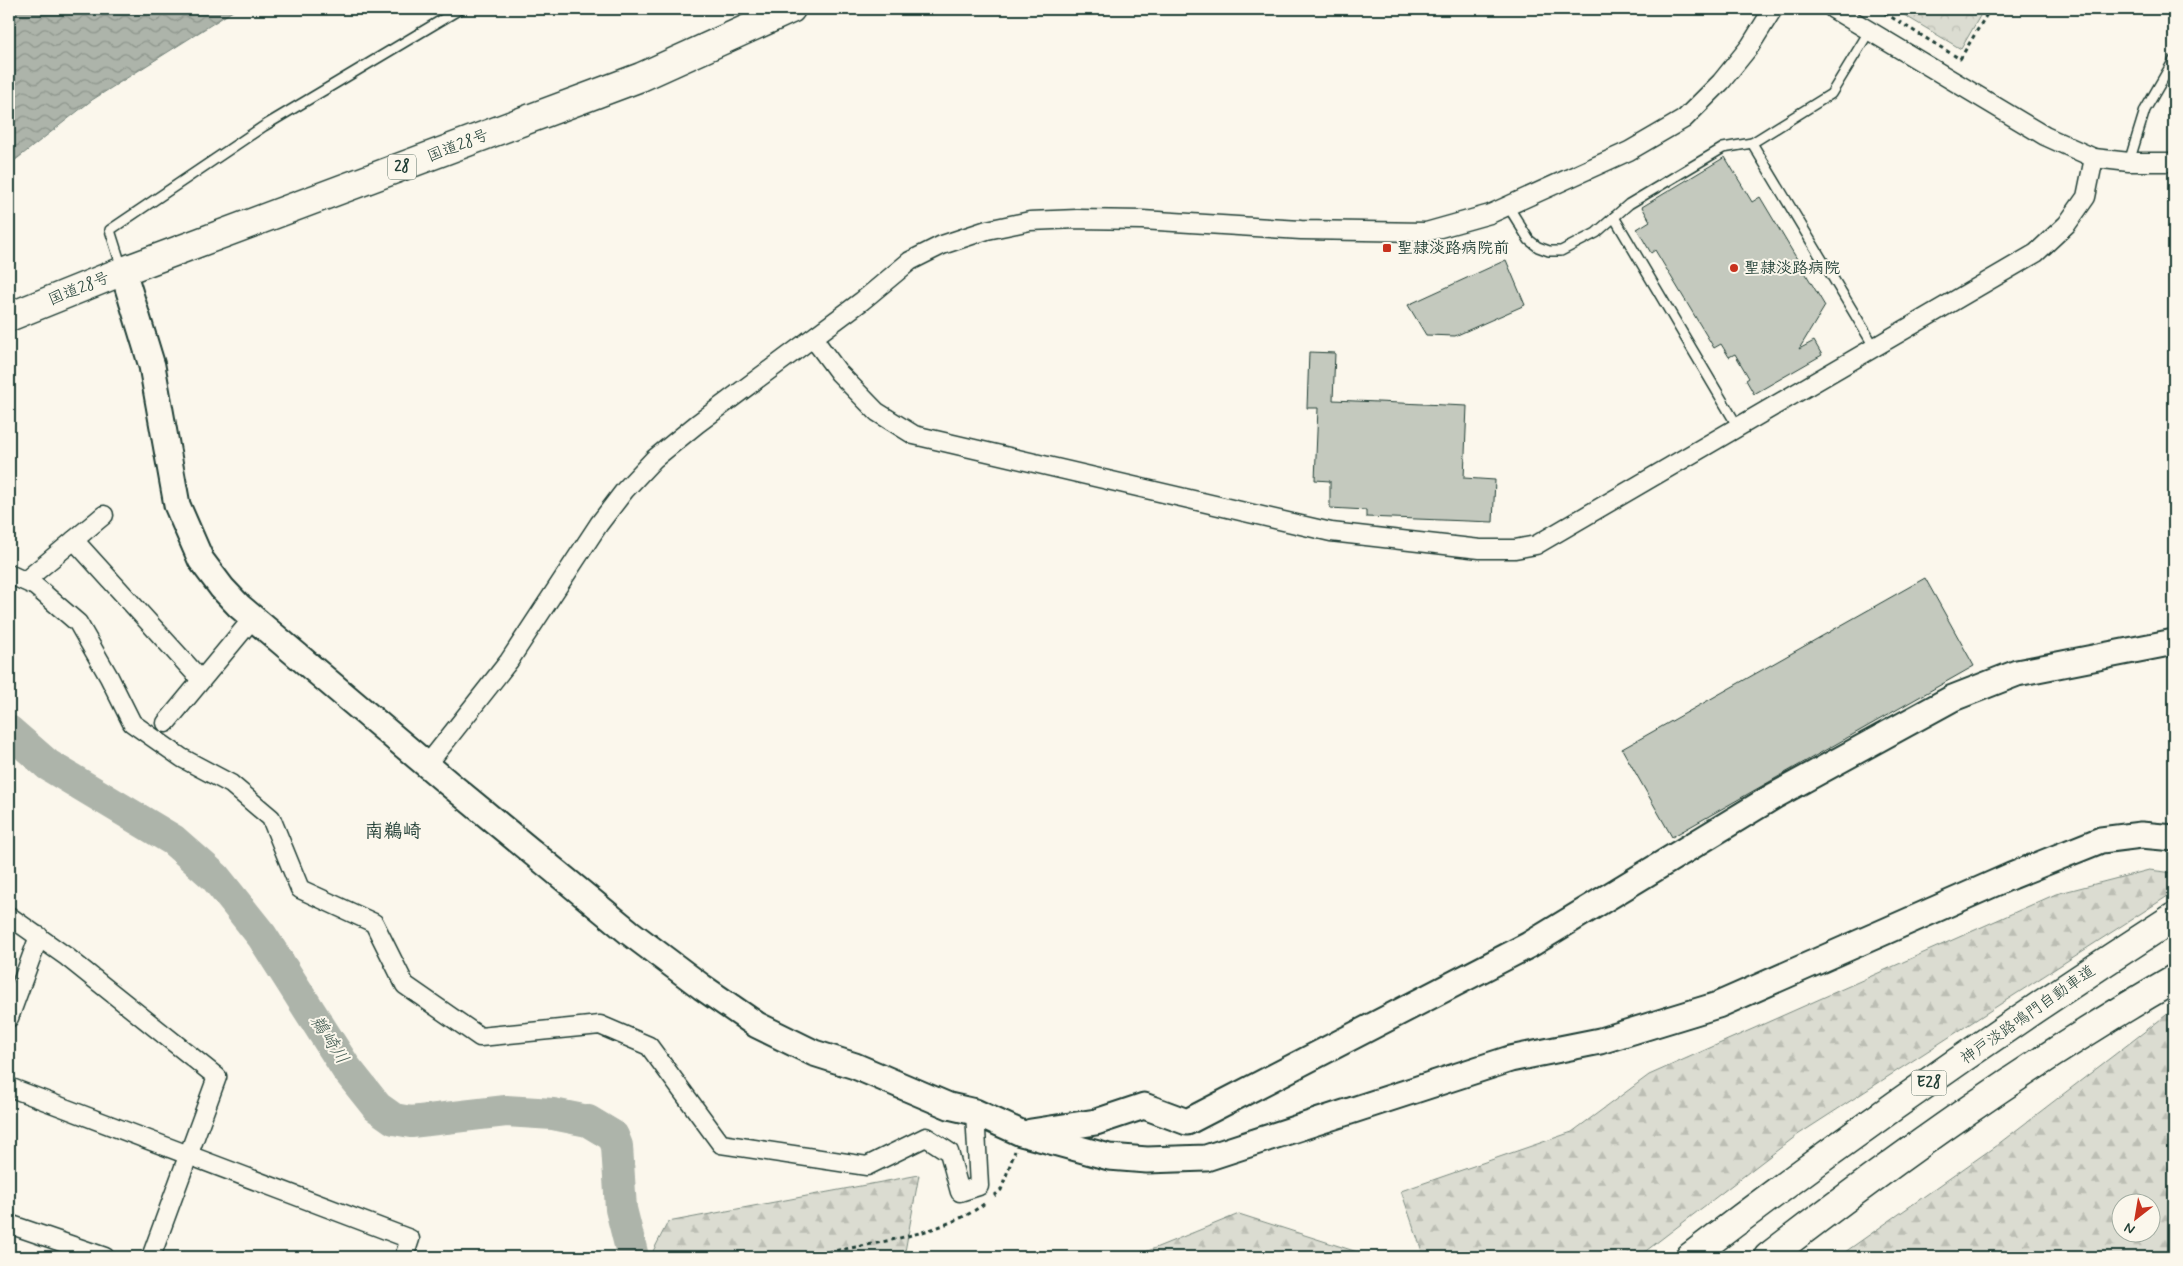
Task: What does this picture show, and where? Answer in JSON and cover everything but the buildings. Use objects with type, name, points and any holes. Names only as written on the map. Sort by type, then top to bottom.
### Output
[{"type":"highway","name":"国道28号","points":[[9,317],[641,77],[791,9]]},
{"type":"highway","name":"神戸淡路鳴門自動車道","points":[[1690,1257],[1795,1176],[2080,978],[2174,917]]},
{"type":"highway","name":"E28","points":[[1768,1257],[1993,1092],[2132,1003],[2174,979]]},
{"type":"street","points":[[427,765],[509,661],[599,524],[625,490],[654,460],[697,424],[862,301],[910,261],[942,245],[987,230],[1030,221],[1076,219],[1142,220],[1301,230],[1426,232],[1490,214],[1629,151],[1684,120],[1721,82],[1750,46],[1773,9]]},
{"type":"street","points":[[1833,9],[2045,136],[2094,158],[2129,162],[2174,162]]},
{"type":"street","points":[[812,338],[839,374],[877,412],[914,435],[1331,532],[1480,549],[1515,549],[1536,545],[2036,253],[2067,224],[2086,196],[2094,158]]},
{"type":"street","points":[[124,272],[152,366],[177,505],[201,560],[222,588],[253,618],[629,932],[702,987],[757,1025],[814,1053],[855,1066],[949,1106],[975,1112],[1021,1133],[1109,1157],[1147,1160],[1206,1158],[1408,1090],[1510,1059],[1600,1041],[1718,1005],[2011,876],[2101,840],[2141,835],[2174,838]]},
{"type":"street","points":[[17,578],[74,540],[104,516]]},
{"type":"street","points":[[74,540],[201,680]]},
{"type":"street","points":[[17,578],[35,586],[78,623],[109,677],[132,723],[182,758],[231,784],[271,818],[300,889],[374,923],[405,985],[480,1037],[600,1025],[649,1046],[721,1144],[867,1166],[926,1137],[949,1152],[960,1192],[979,1186],[975,1112]]},
{"type":"street","points":[[166,723],[253,618]]},
{"type":"street","points":[[1021,1133],[1096,1122],[1144,1106],[1187,1122],[1529,945],[1774,796],[1953,698],[2017,673],[2174,642]]},
{"type":"street","points":[[9,916],[67,956],[218,1077],[152,1257]]},
{"type":"street","points":[[9,1018],[39,936]]},
{"type":"street","points":[[9,1087],[410,1239],[404,1257]]},
{"type":"street","points":[[9,1224],[104,1257]]},
{"type":"lane","points":[[124,272],[110,230],[264,126],[460,9]]},
{"type":"lane","points":[[1508,206],[1528,240],[1538,247],[1549,251],[1561,251],[1596,233],[1630,204],[1723,148],[1752,143],[1831,94],[1870,30]]},
{"type":"lane","points":[[2129,162],[2145,110],[2174,60]]},
{"type":"lane","points":[[1752,143],[1875,348]]},
{"type":"lane","points":[[1614,217],[1738,427]]},
{"type":"path","points":[[1878,9],[1960,59],[1990,9]]},
{"type":"path","points":[[797,1257],[891,1240],[942,1225],[978,1209],[1001,1190],[1021,1133]]},
{"type":"green space","points":[[1894,9],[1984,9],[1961,49]]},
{"type":"green space","points":[[2149,870],[2174,873],[2174,892],[1796,1136],[1638,1257],[1424,1257],[1401,1191],[1572,1132],[1649,1075],[2056,894]]},
{"type":"green space","points":[[2174,1009],[2174,1257],[1838,1257],[1997,1145]]},
{"type":"green space","points":[[919,1175],[904,1257],[650,1257],[668,1222]]},
{"type":"green space","points":[[1239,1214],[1373,1257],[1133,1257]]},
{"type":"water","points":[[9,9],[236,9],[92,100],[9,165]]},
{"type":"waterway","name":"鵜崎川","points":[[9,731],[48,765],[173,840],[215,877],[262,936],[346,1068],[377,1107],[394,1119],[411,1122],[506,1111],[553,1114],[588,1121],[613,1136],[617,1146],[621,1209],[633,1257]]},
{"type":"place","name":"聖隷淡路病院前","points":[[1387,248]]},
{"type":"place","name":"聖隷淡路病院","points":[[1734,268]]},
{"type":"district","name":"南鵜崎","points":[[393,831]]}]
